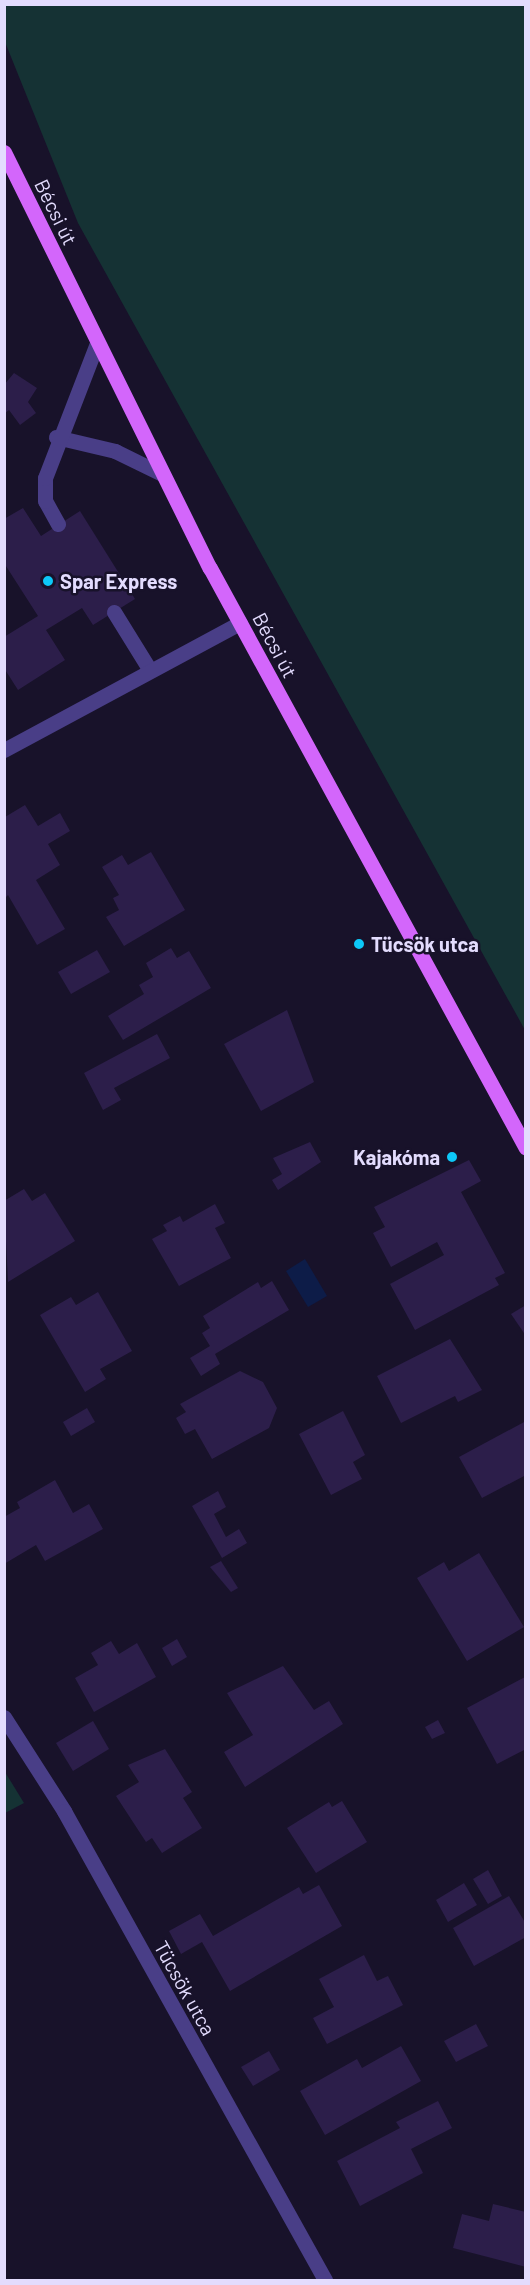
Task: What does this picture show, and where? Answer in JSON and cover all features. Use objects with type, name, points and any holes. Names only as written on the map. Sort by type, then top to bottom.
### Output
[{"type":"main road","name":"Bécsi út","points":[[4,152],[162,474],[240,623],[525,1148]]},
{"type":"street","points":[[58,524],[44,494],[56,437],[97,343]]},
{"type":"street","points":[[56,437],[115,451],[162,474]]},
{"type":"street","points":[[114,612],[148,668]]},
{"type":"street","points":[[4,750],[148,668],[240,623]]},
{"type":"street","name":"Tücsök utca","points":[[4,1717],[64,1811],[325,2280]]},
{"type":"green space","points":[[5,4],[525,5],[525,1030],[78,223],[5,42]]},
{"type":"green space","points":[[5,1772],[24,1803],[4,1813]]},
{"type":"water","points":[[305,1259],[327,1296],[308,1307],[286,1271]]},
{"type":"building","points":[[14,373],[37,388],[28,402],[36,413],[20,425],[9,410],[4,414],[4,385]]},
{"type":"building","points":[[23,508],[41,536],[80,511],[135,599],[93,625],[82,608],[46,630],[65,660],[18,690],[4,668],[4,637],[38,616],[4,563],[4,519]]},
{"type":"building","points":[[25,805],[38,826],[60,813],[70,831],[48,844],[60,865],[36,880],[65,929],[37,945],[8,895],[5,898],[5,817]]},
{"type":"building","points":[[151,852],[185,910],[124,946],[106,917],[119,910],[113,898],[119,895],[102,867],[122,855],[128,865]]},
{"type":"building","points":[[171,948],[177,958],[189,951],[211,988],[123,1040],[108,1016],[144,994],[139,985],[153,977],[146,963]]},
{"type":"building","points":[[97,950],[110,972],[71,994],[58,972]]},
{"type":"building","points":[[287,1010],[314,1082],[261,1111],[224,1044]]},
{"type":"building","points":[[157,1034],[170,1058],[114,1088],[121,1100],[103,1110],[84,1073]]},
{"type":"building","points":[[310,1142],[321,1162],[278,1190],[272,1180],[282,1174],[273,1158]]},
{"type":"building","points":[[469,1160],[481,1181],[461,1192],[505,1273],[495,1278],[499,1285],[415,1330],[390,1284],[444,1255],[437,1242],[391,1267],[373,1233],[385,1227],[374,1207]]},
{"type":"building","points":[[24,1189],[32,1201],[45,1193],[75,1241],[8,1282],[4,1201]]},
{"type":"building","points":[[215,1204],[225,1223],[215,1228],[231,1258],[179,1286],[152,1239],[167,1231],[163,1225],[180,1216],[183,1222]]},
{"type":"building","points":[[272,1281],[289,1310],[215,1354],[220,1364],[201,1376],[190,1358],[210,1346],[202,1333],[210,1328],[203,1316],[258,1282],[261,1288]]},
{"type":"building","points":[[98,1292],[132,1351],[100,1369],[106,1379],[85,1392],[40,1315],[71,1297],[76,1305]]},
{"type":"building","points":[[526,1305],[526,1336],[511,1314]]},
{"type":"building","points":[[450,1339],[482,1390],[458,1402],[455,1396],[401,1423],[377,1376]]},
{"type":"building","points":[[240,1371],[263,1382],[277,1408],[269,1428],[212,1459],[195,1429],[185,1434],[176,1418],[186,1412],[180,1404]]},
{"type":"building","points":[[87,1408],[95,1422],[71,1436],[63,1422]]},
{"type":"building","points":[[343,1411],[365,1455],[353,1462],[362,1479],[331,1495],[299,1434]]},
{"type":"building","points":[[526,1421],[526,1475],[482,1498],[459,1457]]},
{"type":"building","points":[[55,1480],[73,1513],[89,1504],[103,1529],[45,1561],[36,1545],[4,1564],[4,1517],[20,1508],[17,1502]]},
{"type":"building","points":[[218,1491],[226,1507],[214,1514],[226,1537],[239,1529],[247,1543],[222,1558],[192,1506]]},
{"type":"building","points":[[479,1553],[524,1627],[467,1661],[417,1578],[444,1562],[449,1571]]},
{"type":"building","points":[[221,1561],[238,1588],[231,1592],[210,1567]]},
{"type":"building","points":[[177,1639],[187,1657],[172,1666],[162,1648]]},
{"type":"building","points":[[111,1641],[119,1654],[137,1643],[156,1677],[94,1712],[75,1678],[98,1665],[91,1653]]},
{"type":"building","points":[[283,1666],[314,1710],[329,1701],[343,1724],[245,1787],[224,1752],[253,1735],[227,1693]]},
{"type":"building","points":[[525,1677],[526,1749],[497,1764],[467,1708]]},
{"type":"building","points":[[438,1720],[445,1733],[432,1739],[425,1727]]},
{"type":"building","points":[[93,1721],[109,1749],[73,1771],[56,1743]]},
{"type":"building","points":[[165,1749],[192,1792],[183,1798],[202,1828],[162,1853],[152,1838],[146,1842],[116,1796],[139,1782],[128,1765]]},
{"type":"building","points":[[342,1801],[367,1842],[316,1873],[287,1828],[329,1802],[332,1807]]},
{"type":"building","points":[[488,1870],[502,1896],[488,1904],[473,1879]]},
{"type":"building","points":[[464,1883],[477,1905],[448,1922],[436,1900]]},
{"type":"building","points":[[319,1885],[342,1926],[230,1991],[202,1942],[181,1954],[169,1931],[200,1914],[213,1936],[299,1887],[303,1894]]},
{"type":"building","points":[[509,1896],[526,1924],[526,1937],[474,1966],[453,1928]]},
{"type":"building","points":[[364,1955],[377,1981],[388,1976],[403,2005],[327,2044],[313,2018],[334,2007],[319,1979]]},
{"type":"building","points":[[476,2024],[488,2046],[456,2062],[444,2041]]},
{"type":"building","points":[[401,2046],[421,2081],[325,2135],[300,2091],[357,2059],[362,2068]]},
{"type":"building","points":[[269,2051],[280,2070],[253,2086],[241,2067]]},
{"type":"building","points":[[438,2101],[452,2128],[411,2149],[423,2173],[360,2206],[337,2161],[400,2128],[396,2122]]},
{"type":"building","points":[[493,2204],[526,2212],[526,2267],[453,2248],[462,2214],[489,2221]]},
{"type":"place","name":"Spar Express","points":[[48,581]]},
{"type":"place","name":"Tücsök utca","points":[[359,944]]},
{"type":"place","name":"Kajakóma","points":[[452,1157]]}]
